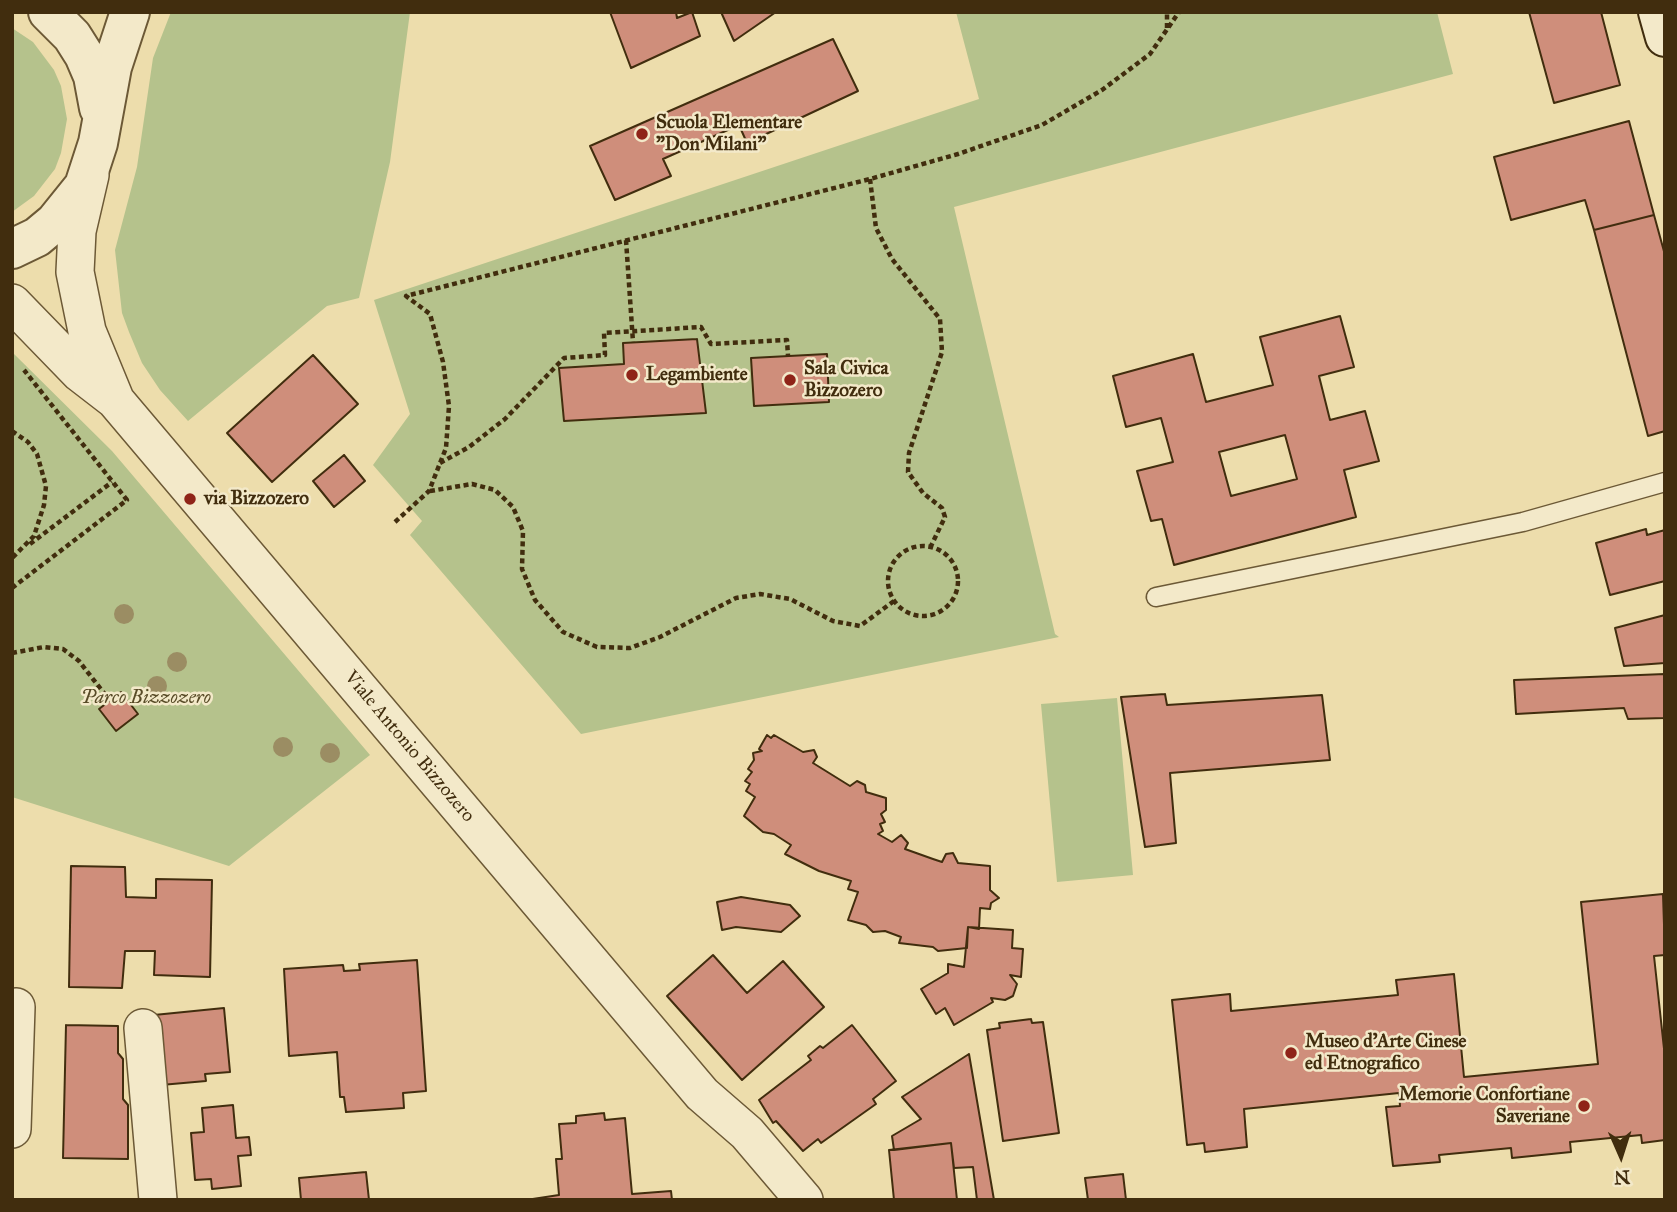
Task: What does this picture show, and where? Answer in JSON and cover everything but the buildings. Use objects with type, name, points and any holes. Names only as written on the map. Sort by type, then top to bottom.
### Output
[{"type":"street","points":[[48,12],[72,36],[85,55],[99,98],[100,121]]},
{"type":"street","points":[[12,249],[37,237],[55,222],[84,186],[93,166],[100,121],[118,45],[130,12]]},
{"type":"street","points":[[1658,12],[1665,37]]},
{"type":"street","name":"Viale Antonio Bizzozero","points":[[93,166],[77,231],[75,272],[87,331],[115,400]]},
{"type":"street","name":"Viale Antonio Bizzozero","points":[[12,303],[80,373],[115,400],[702,1094],[747,1133],[804,1200]]},
{"type":"street","points":[[12,1129],[16,1007]]},
{"type":"street","points":[[143,1028],[158,1200]]},
{"type":"street","name":"Viale Antonio Bizzozero","points":[[702,1094],[731,1146],[775,1200]]},
{"type":"lane","points":[[1156,597],[1523,522],[1665,482]]},
{"type":"path","points":[[1167,12],[1167,29]]},
{"type":"path","points":[[395,522],[429,491],[446,448],[449,406],[443,362],[430,314],[406,296],[870,179],[958,154],[1042,125],[1102,90],[1150,54],[1179,12]]},
{"type":"path","points":[[870,179],[876,228],[892,259],[940,319],[942,352],[909,453],[908,472],[923,493],[942,508],[945,517],[931,546]]},
{"type":"path","points":[[626,240],[633,342]]},
{"type":"path","points":[[440,463],[469,447],[505,419],[564,358],[606,355],[604,333],[701,327],[711,344],[787,340],[788,356]]},
{"type":"path","points":[[12,588],[127,500],[21,366]]},
{"type":"path","points":[[12,431],[28,442],[37,454],[46,486],[37,529],[21,551]]},
{"type":"path","points":[[12,558],[113,482]]},
{"type":"path","points":[[429,491],[472,484],[495,490],[513,507],[523,531],[522,569],[535,600],[562,632],[597,647],[630,648],[736,598],[760,594],[790,599],[833,621],[860,626],[894,601]]},
{"type":"path","points":[[931,546],[951,558],[959,579],[953,601],[935,615],[923,617],[902,609],[894,601],[888,578],[891,566],[908,549],[931,546]]},
{"type":"path","points":[[12,653],[44,647],[63,649],[79,661],[110,701]]},
{"type":"green space","points":[[171,12],[410,12],[390,162],[359,298],[327,306],[188,421],[160,390],[142,363],[122,313],[115,250],[137,167],[153,58]]},
{"type":"green space","points":[[956,12],[1437,12],[1453,74],[954,207],[1055,634],[1059,637],[581,734],[410,535],[422,521],[373,465],[410,414],[374,300],[979,99]]},
{"type":"green space","points":[[12,28],[33,42],[54,70],[61,86],[67,119],[61,153],[55,169],[34,196],[12,212]]},
{"type":"green space","name":"Parco Bizzozero","points":[[12,352],[112,451],[370,755],[229,866],[12,797]]},
{"type":"green space","points":[[1117,698],[1133,875],[1057,882],[1041,704]]},
{"type":"place","name":"Scuola Elementare \"Don Milani\"","points":[[642,134]]},
{"type":"place","name":"Legambiente","points":[[632,375]]},
{"type":"place","name":"Sala Civica Bizzozero","points":[[790,380]]},
{"type":"place","name":"via Bizzozero","points":[[190,499]]},
{"type":"place","name":"Museo d'Arte Cinese ed Etnografico","points":[[1291,1053]]},
{"type":"place","name":"Memorie Confortiane Saveriane","points":[[1584,1106]]}]
